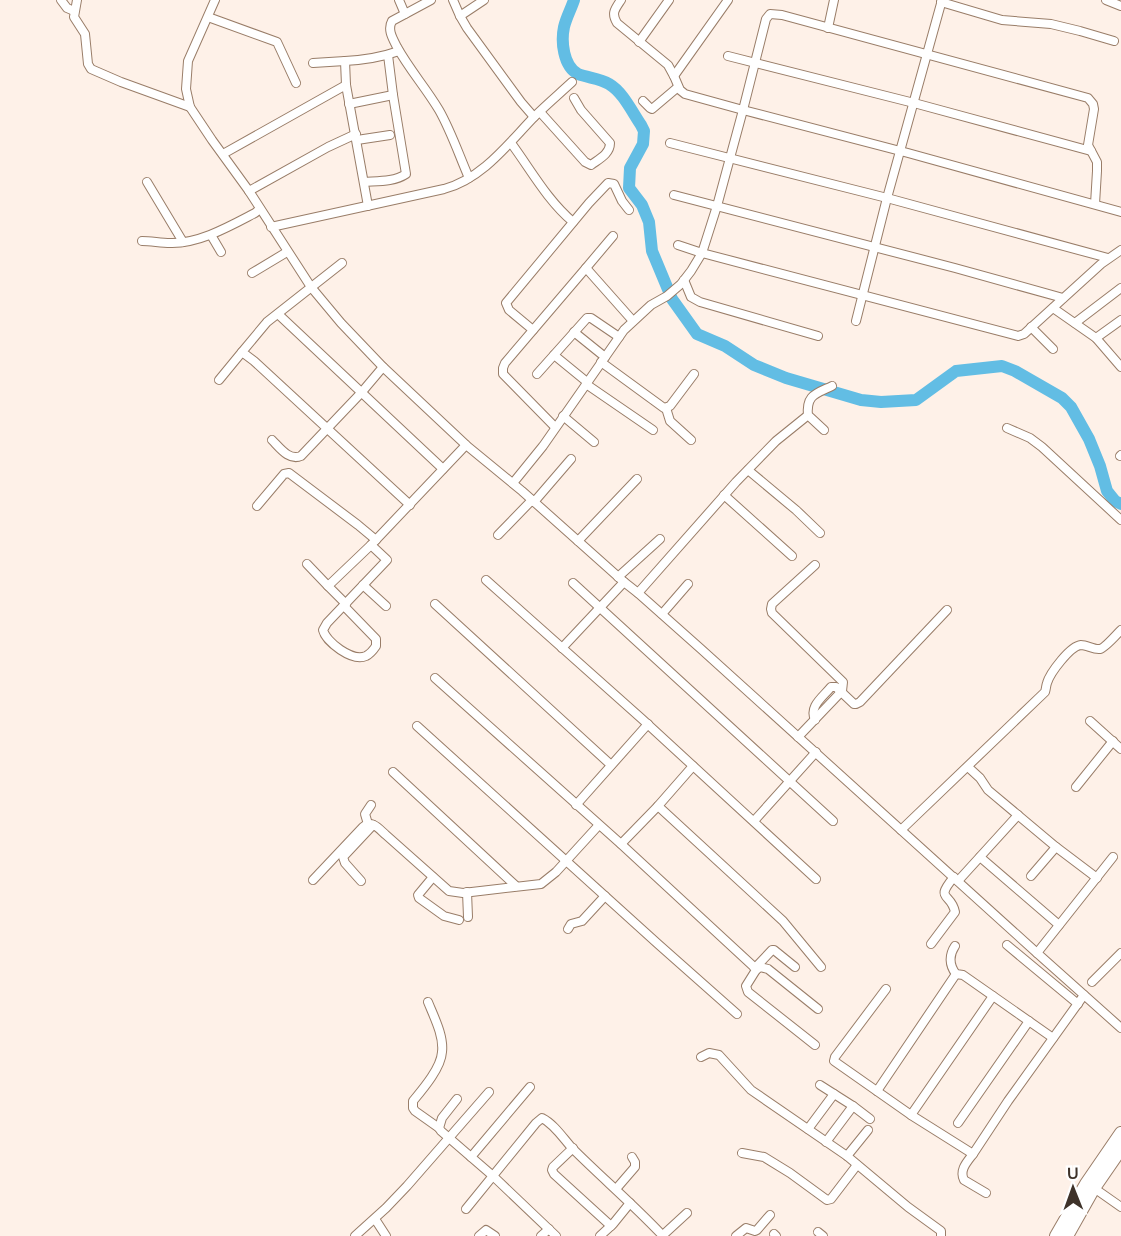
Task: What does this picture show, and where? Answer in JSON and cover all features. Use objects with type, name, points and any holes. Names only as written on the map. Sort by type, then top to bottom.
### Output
[{"type":"highway","points":[[1056,1236],[1086,1184],[1121,1133]]},
{"type":"highway","points":[[1067,1236],[1094,1188],[1118,1154]]},
{"type":"street","points":[[61,0],[67,8],[74,11]]},
{"type":"street","points":[[77,0],[74,17],[85,34],[88,64],[91,69],[190,107]]},
{"type":"street","points":[[215,0],[188,61],[186,89],[190,107],[249,191],[310,287],[341,324],[466,445],[513,483],[662,614],[1121,1028]]},
{"type":"street","points":[[399,0],[405,14]]},
{"type":"street","points":[[431,0],[392,21],[390,26],[399,51],[447,125],[469,178]]},
{"type":"street","points":[[453,0],[460,16],[485,53],[537,114],[585,162],[591,165],[603,157],[610,143],[581,110],[574,98]]},
{"type":"street","points":[[460,16],[484,0]]},
{"type":"street","points":[[621,0],[614,12],[617,23],[668,65],[678,87],[685,94],[1121,212]]},
{"type":"street","points":[[639,42],[669,0]]},
{"type":"street","points":[[674,76],[728,0]]},
{"type":"street","points":[[828,28],[834,0]]},
{"type":"street","points":[[1106,0],[1121,6]]},
{"type":"street","points":[[856,321],[887,198],[942,1],[1002,20],[1051,24],[1114,41]]},
{"type":"street","points":[[513,483],[543,446],[619,337],[651,305],[667,296],[683,282],[702,254],[717,206],[766,19],[770,14],[782,15],[1088,98],[1094,109],[1088,145],[1097,162],[1095,204]]},
{"type":"street","points":[[208,17],[277,42],[296,83]]},
{"type":"street","points":[[313,63],[363,60],[399,51]]},
{"type":"street","points":[[364,182],[391,180],[406,174],[388,55]]},
{"type":"street","points":[[728,56],[1091,151]]},
{"type":"street","points":[[345,61],[349,104],[368,206]]},
{"type":"street","points":[[272,228],[450,187],[469,178],[511,142],[572,82]]},
{"type":"street","points":[[223,154],[346,85]]},
{"type":"street","points":[[643,101],[652,109],[678,87]]},
{"type":"street","points":[[349,104],[393,95]]},
{"type":"street","points":[[249,191],[328,147],[356,137],[390,135]]},
{"type":"street","points":[[511,142],[556,206],[573,222]]},
{"type":"street","points":[[670,143],[887,198],[1108,258]]},
{"type":"street","points":[[147,182],[183,242]]},
{"type":"street","points":[[533,330],[509,310],[506,303],[608,183],[614,184],[629,210]]},
{"type":"street","points":[[674,195],[1063,298]]},
{"type":"street","points":[[142,241],[183,242],[211,235],[260,209]]},
{"type":"street","points":[[211,235],[221,252]]},
{"type":"street","points":[[555,427],[502,372],[505,363],[613,236]]},
{"type":"street","points":[[678,245],[702,254],[863,294],[1012,335],[1021,335],[1121,249]]},
{"type":"street","points":[[252,273],[287,252]]},
{"type":"street","points":[[219,380],[267,322],[342,263]]},
{"type":"street","points":[[585,268],[633,321]]},
{"type":"street","points":[[683,282],[691,297],[700,302],[818,336]]},
{"type":"street","points":[[1075,323],[1121,288]]},
{"type":"street","points":[[1053,308],[1118,356],[1121,367]]},
{"type":"street","points":[[278,314],[443,469]]},
{"type":"street","points":[[537,374],[583,320],[590,317],[619,337]]},
{"type":"street","points":[[1096,338],[1121,320]]},
{"type":"street","points":[[1031,327],[1053,349]]},
{"type":"street","points":[[574,332],[603,360],[653,401],[666,408],[670,421],[691,440]]},
{"type":"street","points":[[242,352],[410,505]]},
{"type":"street","points":[[554,355],[586,383],[653,430]]},
{"type":"street","points":[[272,440],[290,457],[297,458],[305,453],[383,367]]},
{"type":"street","points":[[666,408],[670,406],[694,374]]},
{"type":"street","points":[[824,430],[808,416],[808,405],[812,397],[832,386]]},
{"type":"street","points":[[563,416],[594,442]]},
{"type":"street","points":[[638,593],[748,470],[785,433],[808,416]]},
{"type":"street","points":[[1007,428],[1030,438],[1042,447],[1121,520]]},
{"type":"street","points":[[328,586],[373,543],[466,445]]},
{"type":"street","points":[[498,535],[571,459]]},
{"type":"street","points":[[748,470],[820,533]]},
{"type":"street","points":[[256,506],[284,474],[289,473],[358,525],[387,560],[345,605],[327,623],[324,627],[323,633],[344,652],[361,657],[366,656],[376,646],[376,639],[345,605],[328,586],[307,564]]},
{"type":"street","points":[[578,542],[637,479]]},
{"type":"street","points":[[724,495],[792,556]]},
{"type":"street","points":[[562,648],[660,538]]},
{"type":"street","points":[[815,564],[772,604],[771,609],[772,613],[843,682],[842,692]]},
{"type":"street","points":[[486,580],[754,820],[816,879]]},
{"type":"street","points":[[573,583],[833,821]]},
{"type":"street","points":[[662,614],[688,584]]},
{"type":"street","points":[[363,585],[386,606]]},
{"type":"street","points":[[435,604],[611,765]]},
{"type":"street","points":[[798,737],[815,720],[812,714],[813,708],[831,687],[836,687],[854,704],[860,702],[947,610]]},
{"type":"street","points":[[900,831],[1045,692],[1047,682],[1069,651],[1079,645],[1099,649],[1121,630]]},
{"type":"street","points":[[435,678],[598,826],[621,844],[755,969]]},
{"type":"street","points":[[1090,721],[1121,749]]},
{"type":"street","points":[[576,806],[648,724]]},
{"type":"street","points":[[417,726],[737,1014]]},
{"type":"street","points":[[1076,787],[1113,741]]},
{"type":"street","points":[[754,820],[816,752]]},
{"type":"street","points":[[621,844],[693,766]]},
{"type":"street","points":[[968,767],[980,778],[988,790],[1097,878]]},
{"type":"street","points":[[393,772],[516,886]]},
{"type":"street","points":[[371,805],[365,814],[371,824],[449,891],[457,893],[541,884],[556,872],[598,826]]},
{"type":"street","points":[[658,806],[783,921],[821,967]]},
{"type":"street","points":[[931,944],[955,912],[953,905],[947,900],[944,888],[980,857],[1018,815]]},
{"type":"street","points":[[313,880],[371,824]]},
{"type":"street","points":[[361,881],[345,863],[343,857],[371,824]]},
{"type":"street","points":[[1031,876],[1056,847]]},
{"type":"street","points":[[980,857],[1059,925]]},
{"type":"street","points":[[1036,953],[1113,857]]},
{"type":"street","points":[[433,877],[420,891],[419,898],[444,916],[459,920]]},
{"type":"street","points":[[467,892],[468,917]]},
{"type":"street","points":[[568,929],[571,924],[582,921],[605,896]]},
{"type":"street","points":[[1007,945],[1078,1004]]},
{"type":"street","points":[[955,946],[950,956],[956,974]]},
{"type":"street","points":[[795,967],[772,950],[755,969],[747,985],[748,992],[815,1045]]},
{"type":"street","points":[[1092,982],[1121,953]]},
{"type":"street","points":[[755,969],[760,967],[768,969],[818,1009]]},
{"type":"street","points":[[956,974],[963,975],[1053,1038]]},
{"type":"street","points":[[877,1091],[956,974]]},
{"type":"street","points":[[886,989],[834,1059],[835,1062],[911,1115],[973,1154]]},
{"type":"street","points":[[986,1193],[964,1180],[963,1170],[1084,995]]},
{"type":"street","points":[[911,1115],[993,996]]},
{"type":"street","points":[[429,1002],[443,1050],[439,1063],[413,1101],[413,1108],[493,1176],[556,1236]]},
{"type":"street","points":[[958,1122],[1029,1021]]},
{"type":"street","points":[[701,1057],[709,1053],[719,1055],[751,1090],[847,1156],[908,1208],[941,1231],[941,1236]]},
{"type":"street","points":[[820,1085],[870,1119]]},
{"type":"street","points":[[471,1157],[530,1087]]},
{"type":"street","points":[[355,1236],[408,1186],[489,1092]]},
{"type":"street","points":[[808,1129],[834,1094]]},
{"type":"street","points":[[439,1128],[442,1118],[457,1099]]},
{"type":"street","points":[[826,1142],[853,1106]]},
{"type":"street","points":[[466,1209],[542,1118],[552,1125],[661,1235],[687,1213]]},
{"type":"street","points":[[847,1156],[868,1130]]},
{"type":"street","points":[[573,1148],[552,1170],[611,1226]]},
{"type":"street","points":[[742,1153],[760,1155],[769,1159],[827,1200],[831,1199],[857,1165]]},
{"type":"street","points":[[616,1189],[635,1167],[632,1157]]},
{"type":"street","points":[[1094,1188],[1121,1207]]},
{"type":"street","points":[[600,1236],[630,1203]]},
{"type":"street","points":[[736,1236],[746,1228],[757,1230],[770,1215]]},
{"type":"street","points":[[375,1219],[386,1236]]},
{"type":"street","points":[[541,1236],[549,1229]]},
{"type":"street","points":[[479,1236],[486,1230],[495,1236]]},
{"type":"waterway","points":[[574,0],[563,33],[566,59],[578,74],[602,80],[619,92],[644,131],[643,144],[630,168],[629,188],[642,205],[649,222],[652,251],[672,299],[697,334],[725,346],[754,365],[786,378],[861,400],[881,402],[916,400],[956,371],[1002,366],[1015,371],[1062,398],[1071,407],[1089,439],[1107,491],[1115,501],[1121,504]]}]
